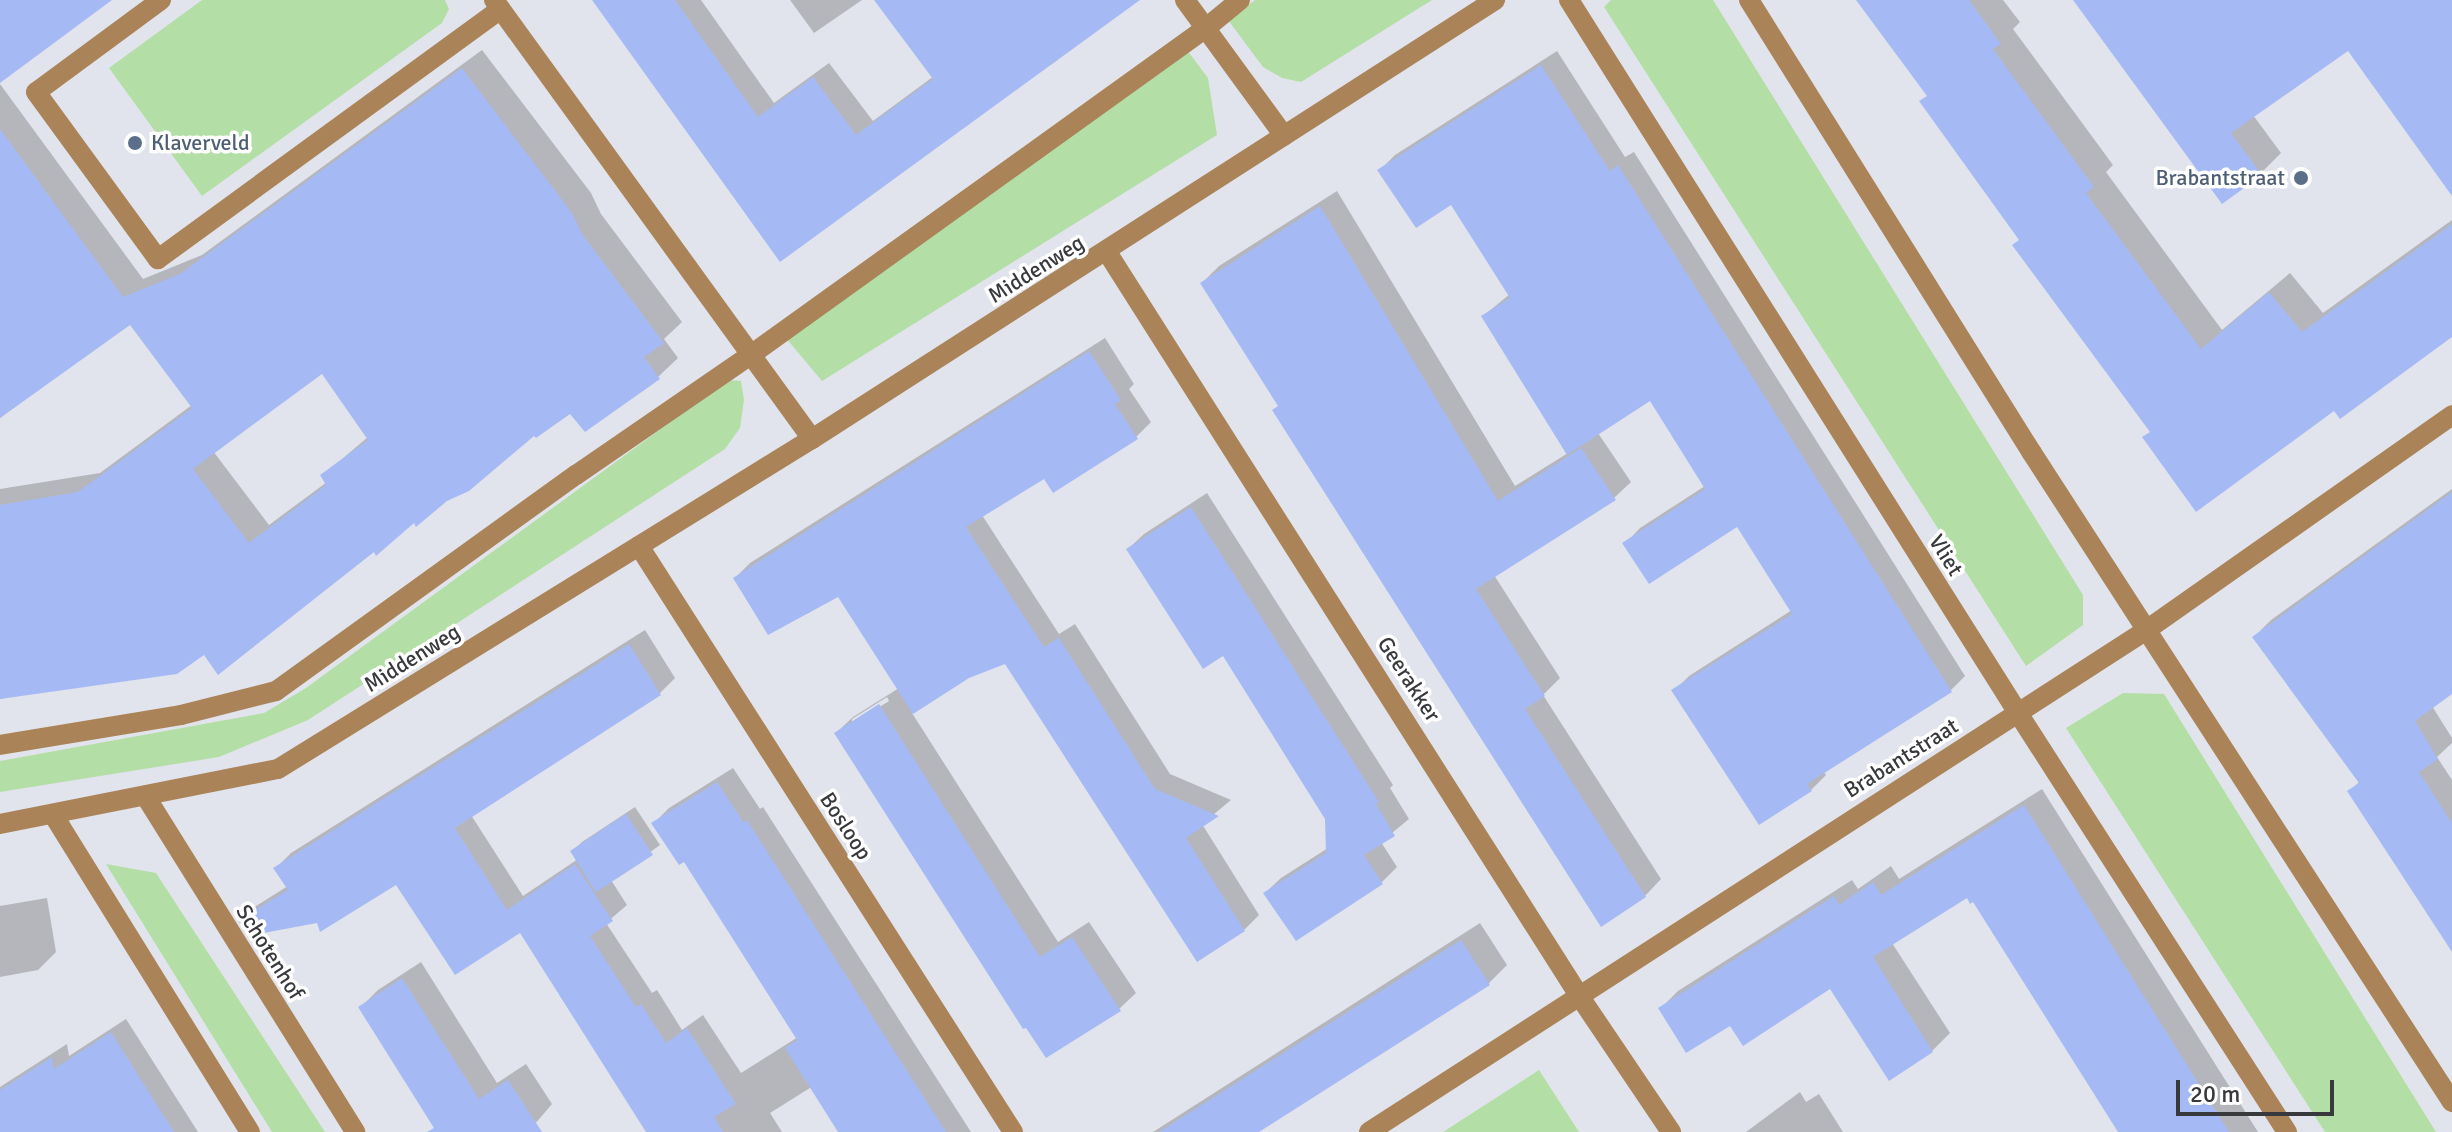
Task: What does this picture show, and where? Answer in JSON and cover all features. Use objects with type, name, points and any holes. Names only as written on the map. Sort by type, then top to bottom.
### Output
[{"type":"street","points":[[161,0],[36,92],[158,259],[497,5],[812,439]]},
{"type":"street","points":[[1185,0],[1284,136]]},
{"type":"street","points":[[0,745],[181,715],[276,691],[576,475],[752,354],[1206,28],[1240,0]]},
{"type":"street","name":"Middenweg","points":[[0,824],[54,816],[278,769],[812,439],[1495,0]]},
{"type":"street","name":"Vliet","points":[[1569,0],[2018,713],[2287,1132]]},
{"type":"street","points":[[1749,0],[2145,631],[2452,1102]]},
{"type":"street","name":"Geerakker","points":[[1107,252],[1662,1129]]},
{"type":"street","name":"Brabantstraat","points":[[1369,1132],[2145,631],[2452,415]]},
{"type":"street","name":"Bosloop","points":[[639,546],[1013,1132]]},
{"type":"street","name":"Schotenhof","points":[[146,797],[355,1132]]},
{"type":"street","points":[[54,816],[250,1132]]},
{"type":"green space","points":[[202,0],[445,0],[449,9],[442,23],[202,196],[109,68]]},
{"type":"green space","points":[[1255,0],[1432,0],[1301,82],[1282,78],[1263,67],[1228,20]]},
{"type":"green space","points":[[1611,0],[1713,0],[2083,595],[2083,625],[2026,666],[1604,7]]},
{"type":"green space","points":[[1187,50],[1208,78],[1217,135],[822,381],[785,337]]},
{"type":"green space","points":[[728,380],[741,381],[744,400],[740,428],[725,449],[308,720],[219,757],[0,792],[0,761],[264,713],[306,688]]},
{"type":"green space","points":[[2123,693],[2164,694],[2436,1132],[2325,1132],[2066,728]]},
{"type":"green space","points":[[106,864],[156,873],[325,1132],[272,1132]]},
{"type":"green space","points":[[1539,1070],[1579,1132],[1443,1132]]},
{"type":"building","points":[[0,0],[112,0],[0,83]]},
{"type":"building","points":[[592,0],[675,0],[758,117],[813,77],[856,135],[933,79],[874,0],[1140,0],[780,262]]},
{"type":"building","points":[[1856,0],[1969,0],[2001,44],[1993,49],[2094,187],[2086,193],[2201,349],[2269,292],[2302,332],[2452,224],[2452,337],[2340,419],[2334,411],[2196,512],[2142,437],[2150,432],[2012,245],[2019,240],[1919,101],[1927,96]]},
{"type":"building","points":[[2073,0],[2452,0],[2452,196],[2348,51],[2231,133],[2262,175],[2222,204]]},
{"type":"building","points":[[1541,65],[1610,171],[1618,165],[1952,692],[1807,784],[1812,791],[1759,825],[1671,690],[1792,614],[1737,527],[1649,584],[1622,543],[1705,489],[1650,401],[1567,455],[1481,316],[1510,298],[1451,205],[1416,228],[1377,170]]},
{"type":"building","points":[[462,68],[572,213],[582,234],[664,343],[644,357],[660,379],[585,432],[570,414],[536,438],[534,436],[469,491],[447,501],[416,527],[414,523],[376,556],[374,552],[218,675],[204,655],[177,674],[0,699],[0,505],[78,492],[192,408],[130,325],[0,418],[0,129],[123,297],[180,274]],"holes":[[[322,374],[368,440],[320,475],[326,485],[249,543],[193,469]]]},
{"type":"building","points":[[1320,206],[1498,501],[1581,448],[1616,500],[1476,589],[1545,696],[1525,709],[1646,897],[1601,927],[1272,410],[1278,406],[1200,283]]},
{"type":"building","points":[[1089,351],[1121,400],[1115,404],[1138,439],[1053,493],[1044,479],[966,527],[1044,647],[1059,638],[1155,789],[1219,816],[1186,838],[1245,931],[1197,962],[1005,664],[969,678],[913,714],[838,597],[768,635],[733,578]]},
{"type":"building","points":[[2452,492],[2452,694],[2415,721],[2438,759],[2419,772],[2452,823],[2452,952],[2347,791],[2359,783],[2252,637]]},
{"type":"building","points":[[1191,507],[1379,802],[1376,804],[1395,836],[1364,855],[1383,884],[1296,941],[1263,893],[1326,853],[1325,819],[1223,656],[1203,669],[1126,549]]},
{"type":"building","points":[[629,644],[661,695],[455,828],[507,910],[575,864],[613,921],[590,936],[636,1007],[641,1004],[666,1043],[687,1028],[736,1104],[714,1117],[723,1132],[646,1132],[520,933],[455,975],[396,885],[320,932],[317,923],[248,936],[238,920],[288,890],[273,868]]},
{"type":"building","points":[[879,704],[1040,957],[1072,937],[1121,1011],[1046,1058],[1026,1028],[1023,1029],[834,733]]},
{"type":"building","points":[[717,782],[744,823],[747,820],[946,1132],[838,1132],[785,1048],[797,1040],[684,862],[679,865],[651,823]]},
{"type":"building","points":[[2024,805],[2229,1132],[2118,1132],[1973,902],[1970,904],[1967,898],[1873,957],[1933,1052],[1889,1081],[1830,989],[1743,1046],[1730,1026],[1686,1053],[1658,1008],[1834,896],[1839,905],[1873,882],[1881,895]]},
{"type":"building","points":[[626,814],[653,855],[596,892],[570,851]]},
{"type":"building","points":[[1461,940],[1490,985],[1259,1132],[1159,1132]]},
{"type":"building","points":[[402,978],[479,1099],[508,1080],[542,1132],[427,1132],[434,1128],[358,1007]]},
{"type":"building","points":[[111,1032],[174,1132],[0,1132],[0,1090],[52,1057],[54,1069]]},
{"type":"place","name":"Klaverveld","points":[[135,143]]},
{"type":"place","name":"Brabantstraat","points":[[2301,178]]}]
